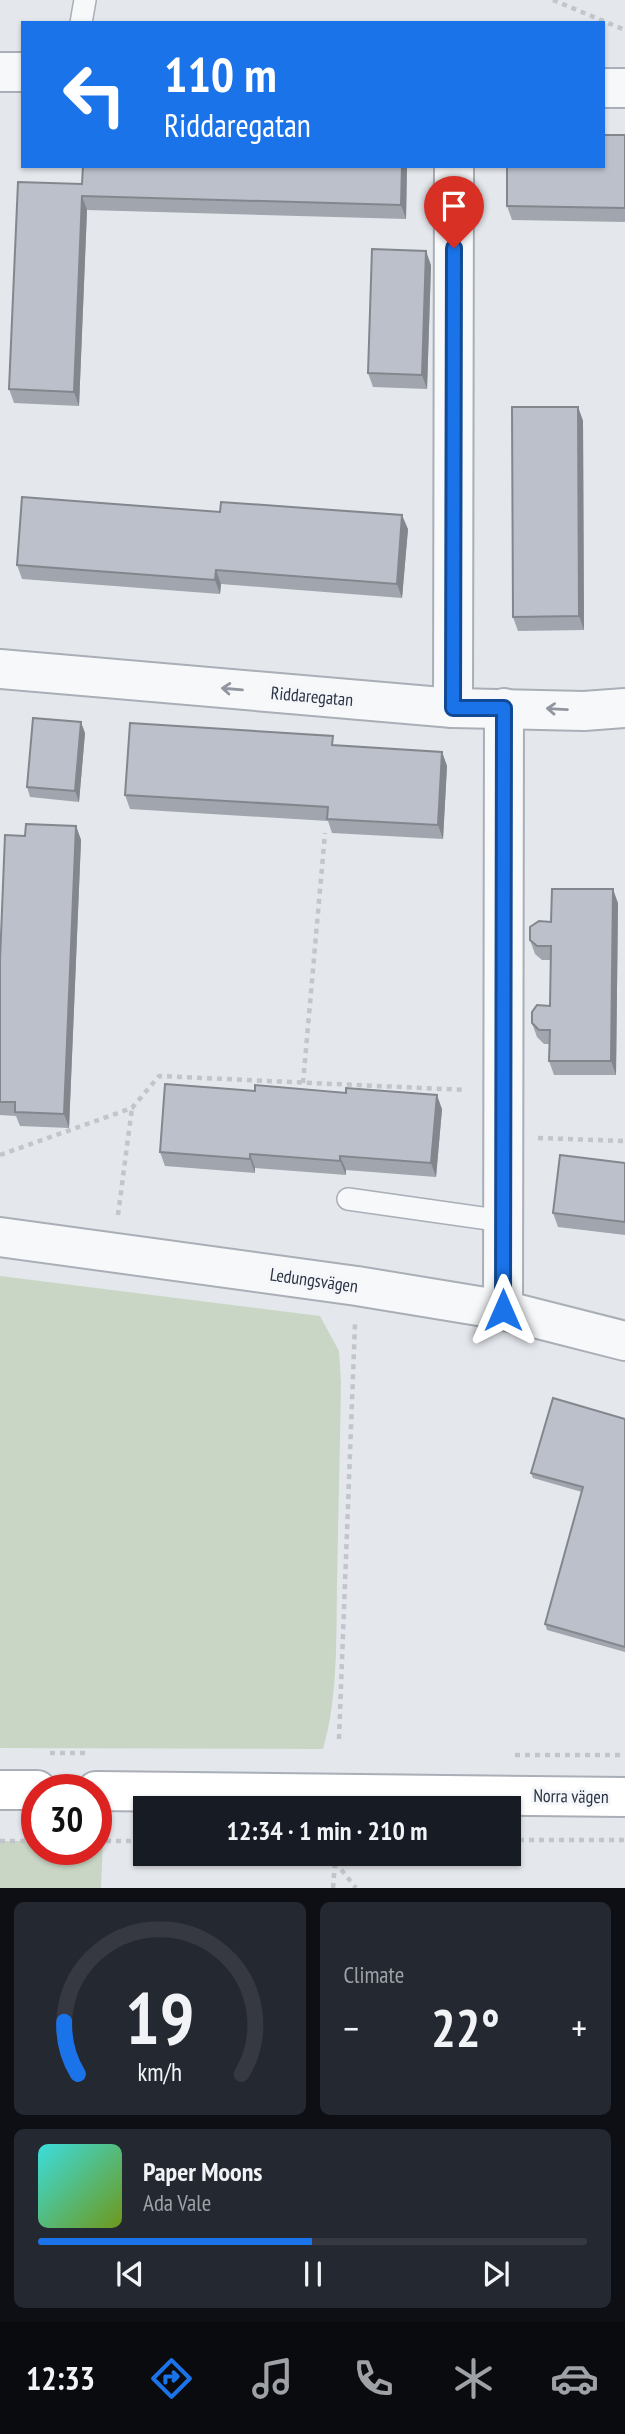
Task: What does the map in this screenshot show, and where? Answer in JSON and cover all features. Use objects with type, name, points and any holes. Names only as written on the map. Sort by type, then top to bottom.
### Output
[{"type":"main road","points":[[0,1790],[21,1790]]},
{"type":"main road","name":"Norra vägen","points":[[112,1791],[625,1797]]},
{"type":"street","points":[[0,72],[21,72]]},
{"type":"street","points":[[605,88],[625,88]]},
{"type":"street","points":[[453,708],[454,168]]},
{"type":"street","name":"Riddaregatan","points":[[0,669],[453,708],[584,711],[625,708]]},
{"type":"street","points":[[503,1310],[504,708]]},
{"type":"street","name":"Ledungsvägen","points":[[0,1237],[357,1286],[503,1310],[625,1342]]},
{"type":"lane","points":[[82,21],[85,0]]},
{"type":"lane","points":[[348,1199],[503,1221]]},
{"type":"path","points":[[552,0],[603,21]]},
{"type":"path","points":[[605,22],[625,30]]},
{"type":"path","points":[[303,1083],[325,833]]},
{"type":"path","points":[[0,1155],[132,1108],[159,1076],[503,1091]]},
{"type":"path","points":[[113,1253],[132,1108]]},
{"type":"path","points":[[503,1137],[625,1141]]},
{"type":"path","points":[[339,1740],[357,1286]]},
{"type":"path","points":[[0,1840],[21,1840]]},
{"type":"path","points":[[112,1840],[133,1840]]},
{"type":"path","points":[[521,1840],[625,1840]]},
{"type":"path","points":[[333,1888],[335,1862],[356,1888]]},
{"type":"green space","points":[[0,1276],[320,1316],[339,1351],[341,1383],[335,1669],[328,1730],[323,1749],[0,1748]]},
{"type":"green space","points":[[0,1841],[21,1841],[21,1865],[102,1865],[101,1888],[0,1888]]},
{"type":"building","points":[[605,135],[625,135],[625,208],[507,206],[507,168],[605,168]]},
{"type":"building","points":[[83,168],[402,168],[401,205],[82,196],[74,392],[9,389],[18,182],[82,184]]},
{"type":"building","points":[[372,249],[426,251],[422,375],[368,373]]},
{"type":"building","points":[[512,407],[578,407],[579,616],[513,617]]},
{"type":"building","points":[[22,497],[220,512],[221,502],[402,515],[397,584],[216,570],[215,580],[17,565]]},
{"type":"building","points":[[33,718],[81,722],[75,791],[27,787]]},
{"type":"building","points":[[130,723],[333,736],[332,745],[442,752],[438,825],[327,819],[328,807],[125,795]]},
{"type":"building","points":[[26,824],[76,826],[64,1114],[15,1112],[15,1102],[0,1102],[0,960],[5,835],[25,836]]},
{"type":"building","points":[[552,889],[613,889],[611,1061],[549,1061],[550,1030],[539,1030],[532,1023],[532,1012],[537,1005],[550,1006],[551,946],[537,946],[530,940],[530,927],[539,921],[551,922]]},
{"type":"building","points":[[165,1084],[255,1091],[255,1085],[346,1093],[346,1088],[437,1095],[431,1163],[340,1156],[340,1161],[250,1154],[250,1159],[160,1152]]},
{"type":"building","points":[[560,1155],[625,1163],[625,1222],[553,1213]]},
{"type":"building","points":[[553,1398],[625,1419],[625,1647],[545,1624],[583,1487],[531,1473]]},
{"type":"route","points":[[454,248],[453,708],[504,708],[503,1310]]}]
